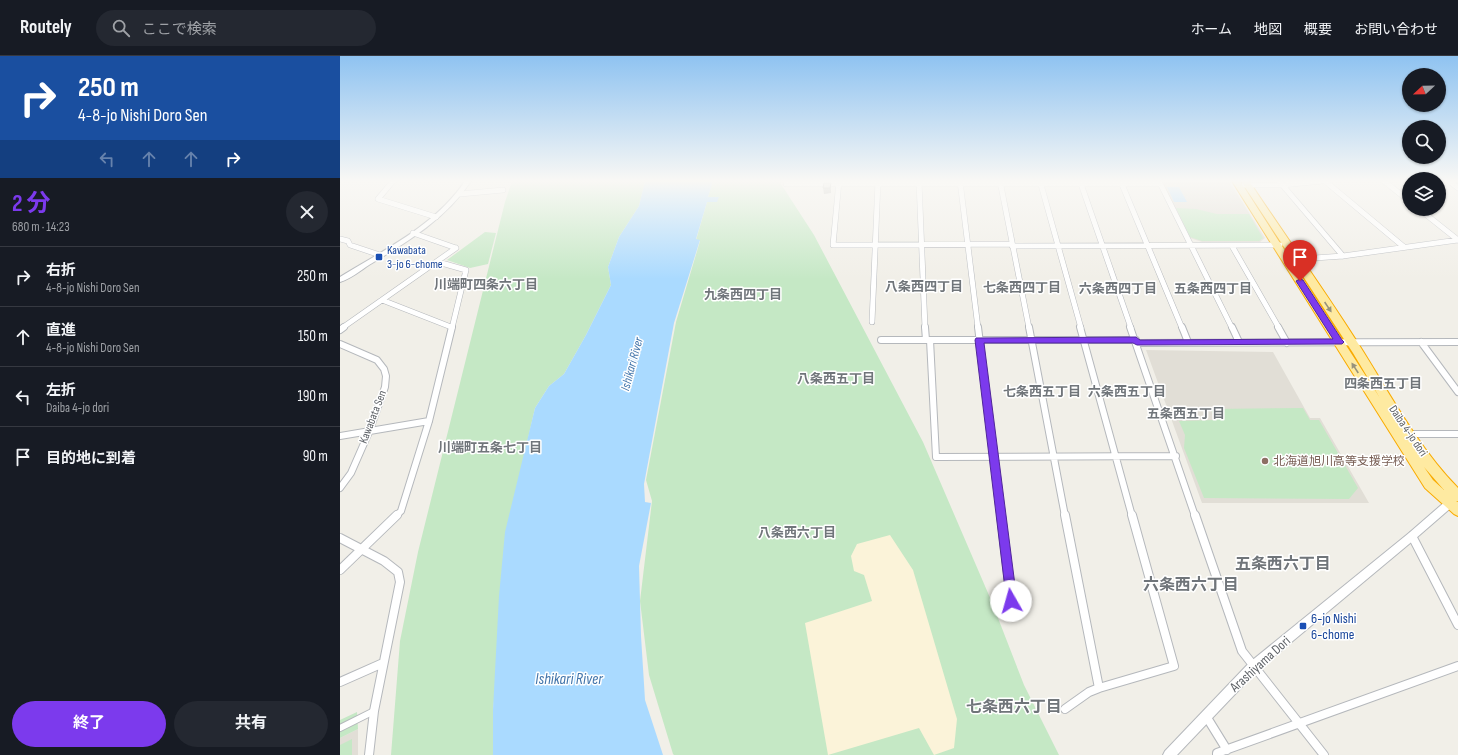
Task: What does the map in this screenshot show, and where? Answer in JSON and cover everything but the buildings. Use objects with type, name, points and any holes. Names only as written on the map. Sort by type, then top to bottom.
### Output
[{"type":"highway","name":"Daiba 4-jo dori","points":[[1259,214],[1286,260],[1429,484],[1456,504]]},
{"type":"highway","name":"Daiba 4-jo dori","points":[[1264,214],[1287,245],[1352,343],[1411,437],[1429,471],[1456,504]]},
{"type":"street","points":[[425,214],[436,217]]},
{"type":"street","points":[[340,280],[380,255],[440,214]]},
{"type":"street","points":[[836,214],[833,245],[1287,245]]},
{"type":"street","points":[[872,322],[877,214]]},
{"type":"street","points":[[920,214],[936,457],[1176,456]]},
{"type":"street","points":[[964,214],[1011,601]]},
{"type":"street","points":[[1006,214],[1098,688]]},
{"type":"street","points":[[1049,214],[1174,666],[1098,688],[1089,692],[1065,709]]},
{"type":"street","points":[[1091,214],[1176,456],[1242,651],[1324,755]]},
{"type":"street","points":[[1134,214],[1188,342]]},
{"type":"street","points":[[1175,214],[1239,342]]},
{"type":"street","points":[[1307,214],[1343,256]]},
{"type":"street","points":[[1364,214],[1404,247]]},
{"type":"street","points":[[1428,216],[1458,240]]},
{"type":"street","points":[[340,330],[456,248],[413,233]]},
{"type":"street","points":[[340,239],[348,241],[350,245],[380,255]]},
{"type":"street","points":[[1286,260],[1343,256],[1458,240]]},
{"type":"street","points":[[1232,246],[1287,342]]},
{"type":"street","points":[[340,570],[401,511],[429,421],[466,270],[438,262]]},
{"type":"street","points":[[382,300],[451,327]]},
{"type":"street","points":[[881,340],[1084,340],[1352,343],[1458,342]]},
{"type":"street","points":[[1421,342],[1458,392]]},
{"type":"street","name":"Kawabata Sen","points":[[340,344],[376,360],[384,368],[386,376],[385,387],[368,432],[351,473],[340,488]]},
{"type":"street","points":[[340,436],[429,421]]},
{"type":"street","points":[[1411,437],[1458,434]]},
{"type":"street","points":[[1456,504],[1458,517]]},
{"type":"street","name":"Arashiyama Dori","points":[[1168,755],[1254,666],[1412,536],[1456,504]]},
{"type":"street","points":[[1412,536],[1458,625]]},
{"type":"street","points":[[340,538],[384,561],[398,572],[400,582],[374,711],[369,755]]},
{"type":"street","points":[[340,682],[383,663]]},
{"type":"street","points":[[1216,755],[1217,753],[1458,666]]},
{"type":"street","points":[[340,728],[374,711]]},
{"type":"street","points":[[1206,716],[1227,750]]},
{"type":"shaded area","points":[[1178,214],[1250,214],[1265,238],[1260,242],[1202,242],[1190,238]]},
{"type":"shaded area","name":"北海道旭川高等支援学校","points":[[1146,350],[1273,352],[1310,418],[1320,418],[1369,503],[1202,503]]},
{"type":"shaded area","points":[[358,729],[358,755],[340,755],[340,738]]},
{"type":"green space","points":[[502,214],[634,214],[619,237],[608,267],[611,285],[586,335],[564,374],[549,386],[535,408],[523,460],[493,709],[493,755],[391,755],[400,641],[418,552]]},
{"type":"green space","points":[[704,214],[800,214],[814,235],[923,442],[991,600],[1024,685],[1059,755],[673,754],[649,675],[640,601],[652,501],[646,480],[676,322],[700,241],[696,240]]},
{"type":"green space","points":[[1179,214],[1249,214],[1263,238],[1259,241],[1202,241],[1190,237]]},
{"type":"green space","points":[[485,232],[496,233],[488,264],[470,268],[447,260]]},
{"type":"green space","points":[[1303,408],[1310,420],[1319,420],[1358,488],[1349,499],[1204,498],[1184,448],[1185,435],[1179,421],[1215,420],[1211,409]]},
{"type":"green space","points":[[357,712],[358,729],[340,738],[340,720]]},
{"type":"green space","points":[[352,739],[352,755],[340,755],[340,745]]},
{"type":"sand","points":[[890,535],[913,570],[957,719],[954,748],[934,755],[919,728],[828,755],[805,623],[872,601],[864,575],[854,571],[851,556],[857,544]]},
{"type":"water","name":"Ishikari River","points":[[634,214],[704,214],[696,239],[700,240],[674,323],[644,484],[645,502],[651,503],[639,566],[645,700],[663,755],[493,755],[493,709],[499,596],[505,532],[535,408],[549,386],[564,374],[586,335],[611,285],[608,267],[619,237]]},
{"type":"place","name":"Kawabata 3-jo 6-chome","points":[[379,257]]},
{"type":"place","name":"北海道旭川高等支援学校","points":[[1265,461]]},
{"type":"place","name":"6-jo Nishi 6-chome","points":[[1303,626]]},
{"type":"district","name":"川端町四条六丁目","points":[[486,285]]},
{"type":"district","name":"八条西四丁目","points":[[924,287]]},
{"type":"district","name":"七条西四丁目","points":[[1022,288]]},
{"type":"district","name":"六条西四丁目","points":[[1118,289]]},
{"type":"district","name":"五条西四丁目","points":[[1213,289]]},
{"type":"district","name":"九条西四丁目","points":[[743,295]]},
{"type":"district","name":"八条西五丁目","points":[[836,379]]},
{"type":"district","name":"四条西五丁目","points":[[1383,384]]},
{"type":"district","name":"七条西五丁目","points":[[1042,392]]},
{"type":"district","name":"六条西五丁目","points":[[1127,392]]},
{"type":"district","name":"五条西五丁目","points":[[1186,414]]},
{"type":"district","name":"川端町五条七丁目","points":[[490,448]]},
{"type":"district","name":"八条西六丁目","points":[[797,533]]},
{"type":"district","name":"五条西六丁目","points":[[1283,564]]},
{"type":"district","name":"六条西六丁目","points":[[1191,585]]},
{"type":"district","name":"七条西六丁目","points":[[1014,707]]},
{"type":"route","points":[[1011,601],[979,340],[1339,342],[1300,281]]}]
